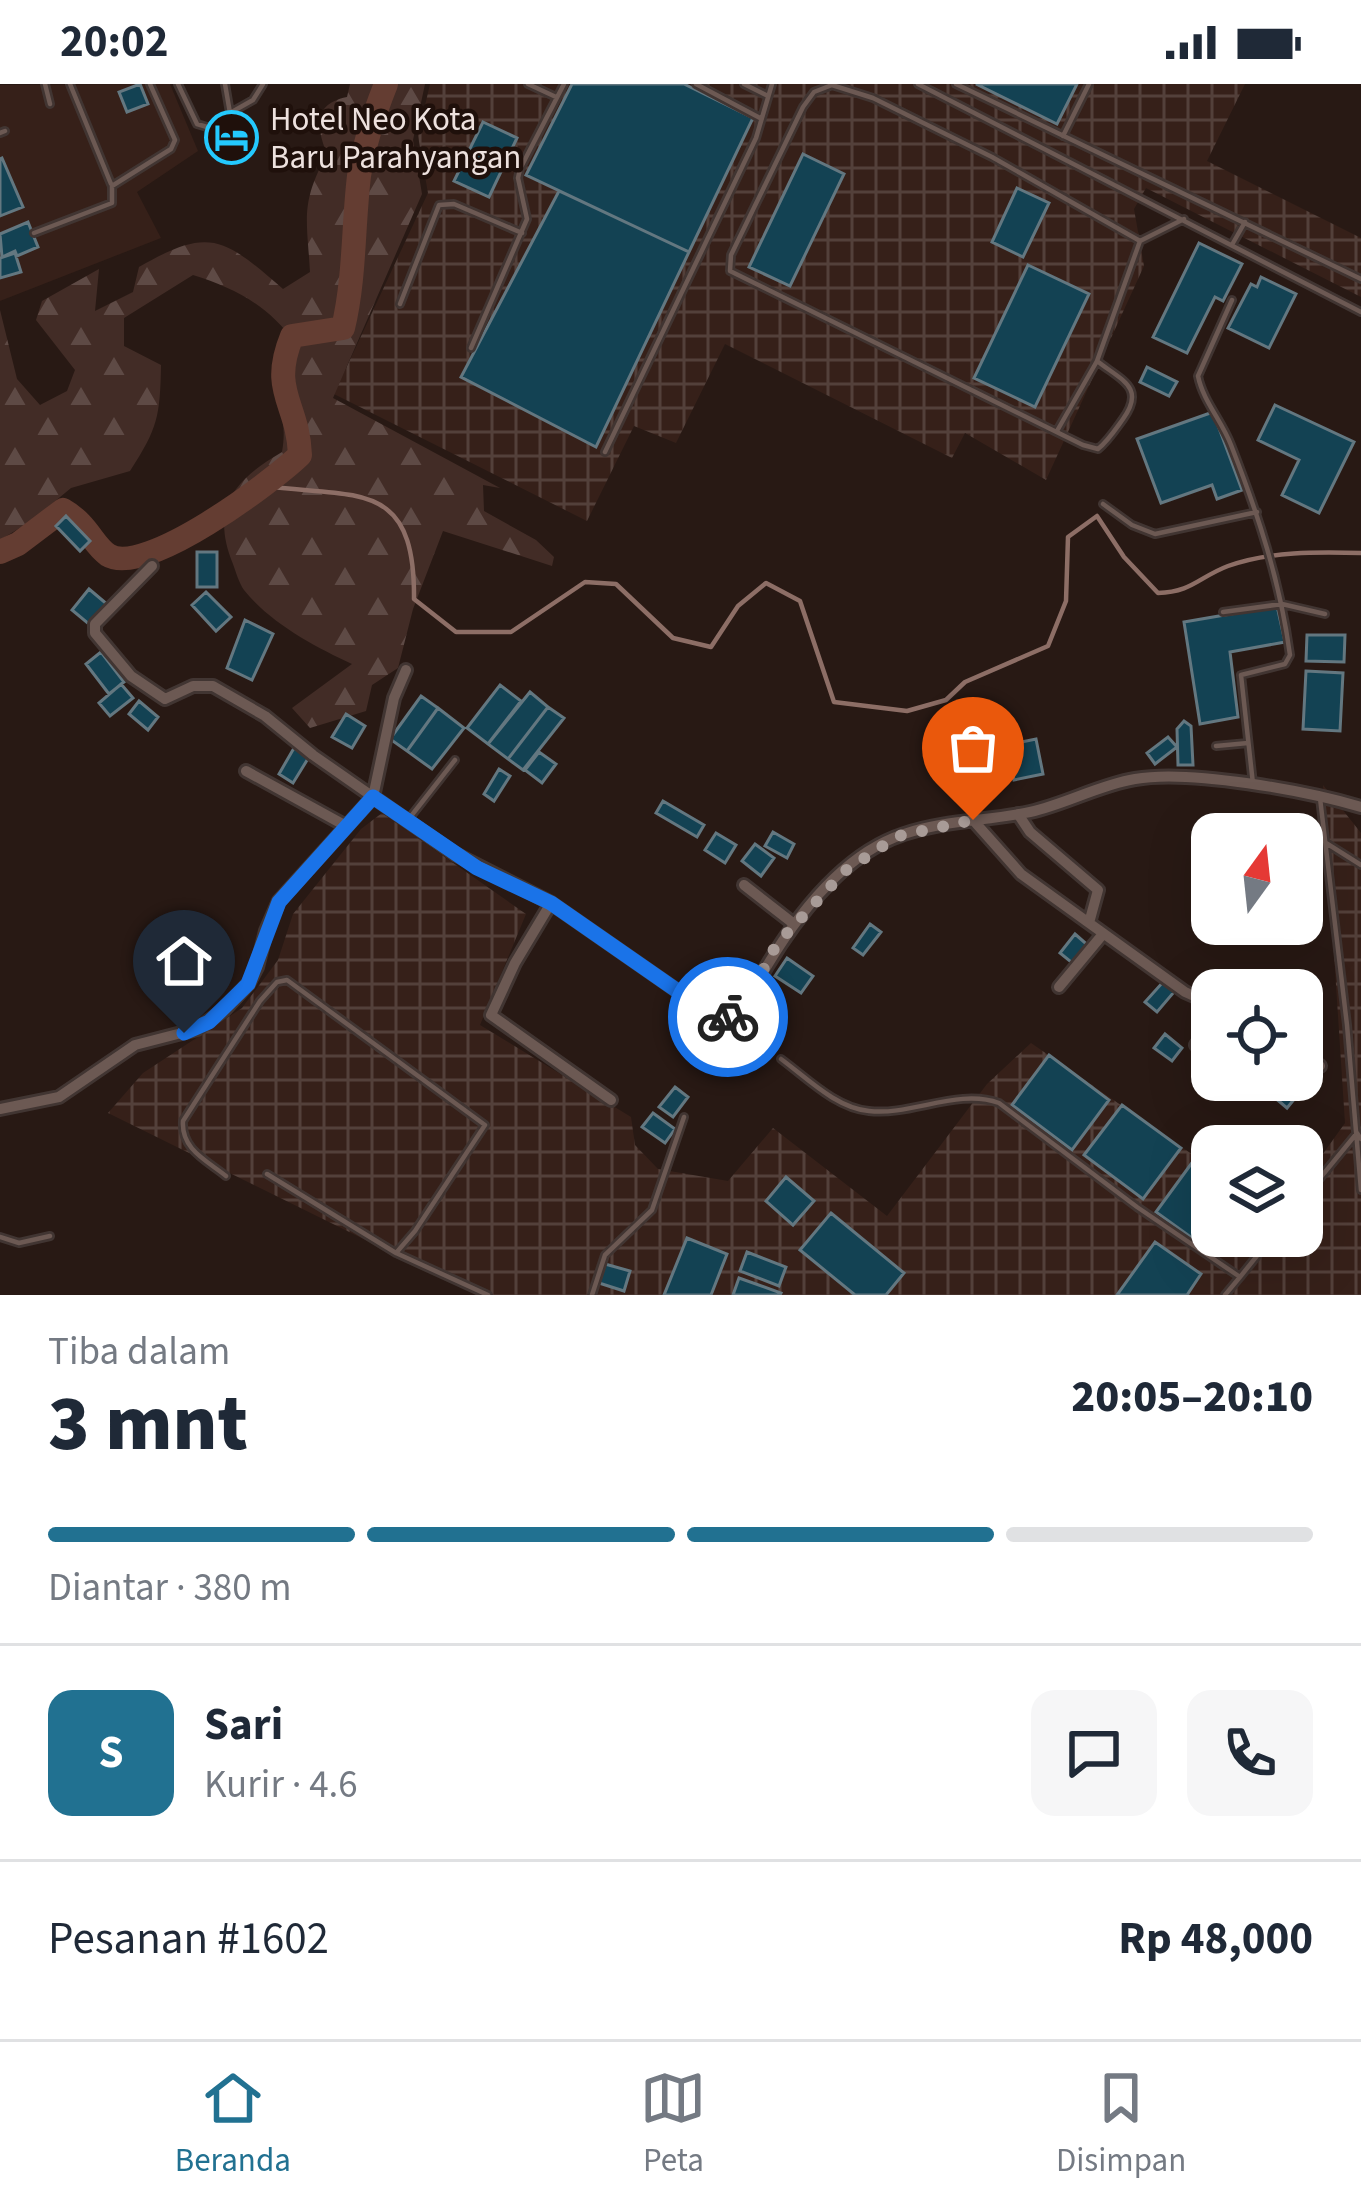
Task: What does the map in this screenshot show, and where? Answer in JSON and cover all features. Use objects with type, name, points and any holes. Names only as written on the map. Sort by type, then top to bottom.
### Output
[{"type":"street","points":[[152,566],[95,624],[95,633],[131,676],[164,699],[193,686],[213,686],[265,716],[477,868],[551,903],[692,1001],[729,1017],[741,1013],[776,945],[794,924],[869,852],[898,836],[973,820],[1021,820],[1152,776],[1178,775],[1361,807]]},
{"type":"street","points":[[0,1109],[59,1097],[122,1053],[151,1039],[197,1029],[237,998],[257,968],[279,902],[373,797],[394,698],[406,670]]},
{"type":"street","points":[[246,771],[346,826]]},
{"type":"street","points":[[973,820],[1022,874],[1191,995]]},
{"type":"street","points":[[1021,820],[1096,886],[1089,923]]},
{"type":"street","points":[[744,885],[794,924]]},
{"type":"street","points":[[551,903],[514,963],[491,1015],[611,1100]]},
{"type":"street","points":[[1060,987],[1103,934]]},
{"type":"lane","points":[[45,84],[50,104]]},
{"type":"lane","points":[[34,233],[112,203],[112,186],[70,84]]},
{"type":"lane","points":[[112,186],[171,149],[175,140],[150,84]]},
{"type":"lane","points":[[178,84],[197,124],[217,130],[225,126],[230,113],[225,84]]},
{"type":"lane","points":[[230,113],[254,100],[263,84]]},
{"type":"lane","points":[[528,84],[556,97]]},
{"type":"lane","points":[[472,348],[522,233],[528,210],[520,170],[564,84]]},
{"type":"lane","points":[[696,84],[762,119]]},
{"type":"lane","points":[[744,84],[768,96]]},
{"type":"lane","points":[[605,452],[762,119],[772,84]]},
{"type":"lane","points":[[917,84],[1361,312]]},
{"type":"lane","points":[[956,84],[1361,279]]},
{"type":"lane","points":[[1063,136],[1089,84]]},
{"type":"lane","points":[[1097,361],[1135,396],[1097,449],[742,278],[730,271],[731,255],[803,107],[814,92],[832,86],[873,98],[992,157],[1140,241]]},
{"type":"lane","points":[[400,304],[440,205],[454,203],[522,233]]},
{"type":"lane","points":[[1057,431],[1097,361],[1140,241],[1184,219]]},
{"type":"lane","points":[[1232,245],[1245,222]]},
{"type":"lane","points":[[1232,300],[1198,376],[1257,512],[1278,578],[1288,660],[1241,675],[1254,787]]},
{"type":"lane","points":[[1103,504],[1132,525],[1155,534],[1257,512]]},
{"type":"lane","points":[[1223,612],[1282,604],[1325,614]]},
{"type":"lane","points":[[1216,746],[1248,743]]},
{"type":"lane","points":[[408,820],[455,760]]},
{"type":"lane","points":[[1320,798],[1359,1136],[1361,1190]]},
{"type":"lane","points":[[1326,844],[1361,866]]},
{"type":"lane","points":[[226,1176],[190,1148],[183,1137],[183,1121],[260,1001],[277,982],[287,980],[485,1125],[415,1232],[396,1252]]},
{"type":"lane","points":[[781,1059],[834,1098],[872,1112],[954,1101],[999,1103],[1240,1277]]},
{"type":"lane","points":[[592,1295],[605,1255],[652,1210],[684,1117]]},
{"type":"lane","points":[[1323,1176],[1359,1136]]},
{"type":"lane","points":[[267,1174],[396,1252],[488,1295]]},
{"type":"lane","points":[[0,1237],[19,1243],[50,1236]]},
{"type":"lane","points":[[1225,1295],[1256,1257]]},
{"type":"shaded area","points":[[170,84],[198,151],[137,192],[161,238],[0,301],[0,85]]},
{"type":"shaded area","points":[[430,84],[1245,84],[1207,161],[1361,238],[1361,297],[1146,188],[1134,209],[1144,266],[1046,480],[965,433],[952,458],[725,344],[676,443],[634,426],[587,521],[334,394],[428,193],[418,136]]},
{"type":"shaded area","points":[[1323,785],[1361,833],[1361,1295],[477,1295],[108,1113],[143,1073],[242,1008],[278,960],[293,914],[361,829],[382,813],[526,914],[480,1025],[631,1117],[635,1145],[658,1169],[728,1181],[773,1128],[887,1216],[987,1084],[1031,1043],[1191,1153],[1191,1257],[1323,1257],[1323,1154],[1345,1123]]},
{"type":"green space","points":[[350,84],[425,84],[413,140],[422,194],[333,398],[500,488],[483,485],[484,511],[536,540],[554,557],[552,566],[443,531],[413,609],[398,668],[372,685],[366,711],[310,728],[292,708],[352,664],[294,633],[255,602],[239,581],[224,527],[239,485],[282,452],[279,373],[295,343],[250,300],[193,275],[124,318],[124,346],[161,365],[158,410],[147,443],[130,471],[71,488],[0,540],[0,310],[17,379],[40,405],[67,391],[75,370],[36,320],[42,301],[99,269],[95,311],[133,292],[139,267],[200,242],[246,258],[283,289],[310,272],[309,199],[327,154],[320,118],[328,105],[347,97]]},
{"type":"building","points":[[140,84],[148,104],[127,112],[119,92]]},
{"type":"building","points":[[572,84],[684,84],[753,118],[689,252],[526,175]]},
{"type":"building","points":[[976,84],[1077,84],[1057,124]]},
{"type":"building","points":[[483,122],[517,138],[489,197],[454,181]]},
{"type":"building","points":[[803,154],[844,174],[790,286],[749,267]]},
{"type":"building","points":[[0,159],[23,207],[0,216]]},
{"type":"building","points":[[1017,188],[1049,203],[1023,257],[992,242]]},
{"type":"building","points":[[559,191],[689,252],[596,447],[461,377]]},
{"type":"building","points":[[28,222],[38,247],[2,257],[0,234]]},
{"type":"building","points":[[1199,243],[1242,264],[1223,301],[1215,297],[1187,353],[1153,337]]},
{"type":"building","points":[[15,253],[21,272],[0,278],[0,258]]},
{"type":"building","points":[[1028,265],[1089,294],[1035,407],[974,378]]},
{"type":"building","points":[[1261,277],[1296,294],[1269,348],[1228,328],[1251,284],[1257,287]]},
{"type":"building","points":[[1147,367],[1177,382],[1169,396],[1140,382]]},
{"type":"building","points":[[1275,405],[1354,442],[1319,513],[1282,495],[1299,460],[1258,440]]},
{"type":"building","points":[[1213,412],[1242,490],[1217,499],[1212,485],[1161,503],[1137,439]]},
{"type":"building","points":[[66,516],[90,541],[80,551],[56,526]]},
{"type":"building","points":[[197,552],[217,552],[217,587],[197,587]]},
{"type":"building","points":[[89,589],[108,605],[90,625],[72,610]]},
{"type":"building","points":[[206,592],[231,617],[216,631],[192,605]]},
{"type":"building","points":[[1277,606],[1285,642],[1230,652],[1238,717],[1200,724],[1184,622]]},
{"type":"building","points":[[245,620],[273,634],[252,680],[227,668]]},
{"type":"building","points":[[1307,635],[1345,635],[1344,662],[1306,661]]},
{"type":"building","points":[[101,652],[124,682],[109,694],[86,664]]},
{"type":"building","points":[[1306,671],[1343,673],[1340,731],[1303,729]]},
{"type":"building","points":[[121,684],[133,698],[110,716],[99,703]]},
{"type":"building","points":[[500,685],[521,701],[488,744],[467,728]]},
{"type":"building","points":[[530,692],[548,707],[508,759],[488,744]]},
{"type":"building","points":[[421,696],[438,708],[407,751],[390,739]]},
{"type":"building","points":[[139,701],[158,717],[148,730],[129,714]]},
{"type":"building","points":[[548,707],[564,718],[523,770],[508,759]]},
{"type":"building","points":[[438,708],[464,728],[432,769],[407,751]]},
{"type":"building","points":[[346,714],[365,726],[352,748],[332,737]]},
{"type":"building","points":[[1184,721],[1191,726],[1193,765],[1178,765],[1177,729]]},
{"type":"building","points":[[1168,737],[1177,747],[1155,764],[1147,753]]},
{"type":"building","points":[[1036,739],[1043,774],[1014,780],[1007,745]]},
{"type":"building","points":[[294,748],[309,757],[293,783],[279,774]]},
{"type":"building","points":[[539,752],[556,764],[542,783],[525,770]]},
{"type":"building","points":[[499,769],[510,776],[494,801],[484,794]]},
{"type":"building","points":[[663,801],[704,825],[697,837],[656,813]]},
{"type":"building","points":[[773,832],[794,844],[787,858],[765,846]]},
{"type":"building","points":[[716,833],[736,845],[725,863],[705,850]]},
{"type":"building","points":[[755,844],[774,858],[761,876],[742,861]]},
{"type":"building","points":[[870,924],[881,932],[863,955],[853,948]]},
{"type":"building","points":[[1075,934],[1091,948],[1076,966],[1060,953]]},
{"type":"building","points":[[787,958],[813,976],[801,993],[775,976]]},
{"type":"building","points":[[1163,982],[1174,992],[1157,1012],[1145,1002]]},
{"type":"building","points":[[708,1021],[722,1030],[709,1049],[696,1041]]},
{"type":"building","points":[[1165,1034],[1182,1048],[1172,1061],[1154,1048]]},
{"type":"building","points":[[1049,1055],[1109,1100],[1072,1150],[1012,1105]]},
{"type":"building","points":[[675,1087],[688,1097],[673,1117],[659,1107]]},
{"type":"building","points":[[1122,1105],[1181,1148],[1143,1199],[1084,1155]]},
{"type":"building","points":[[653,1113],[675,1129],[665,1143],[642,1127]]},
{"type":"building","points":[[1191,1164],[1191,1237],[1156,1212]]},
{"type":"building","points":[[786,1177],[814,1201],[793,1225],[766,1201]]},
{"type":"building","points":[[831,1213],[904,1273],[886,1295],[855,1295],[800,1250]]},
{"type":"building","points":[[687,1238],[727,1254],[711,1295],[664,1295]]},
{"type":"building","points":[[1155,1242],[1201,1274],[1187,1295],[1117,1295]]},
{"type":"building","points":[[747,1252],[786,1267],[779,1286],[740,1271]]},
{"type":"building","points":[[605,1264],[630,1271],[624,1291],[599,1283]]},
{"type":"building","points":[[739,1278],[781,1293],[733,1295]]},
{"type":"waterway","points":[[0,552],[63,510],[108,555],[126,558],[150,553],[208,523],[300,455],[284,384],[286,355],[292,336],[343,328],[359,176],[386,84]]},
{"type":"waterway","points":[[264,486],[353,495],[392,514],[404,532],[412,560],[414,599],[456,632],[511,632],[585,582],[616,584],[673,638],[711,647],[738,606],[766,583],[800,601],[834,702],[907,711],[946,700],[965,682],[1048,646],[1066,601],[1068,537],[1097,516],[1124,557],[1158,593],[1179,590],[1228,566],[1260,558],[1361,553]]},
{"type":"way so far","points":[[728,1017],[741,1013],[776,945],[845,871],[898,836],[973,820]]},
{"type":"place","name":"Hotel Neo Kota Baru Parahyangan","points":[[231,137]]},
{"type":"route","points":[[184,1033],[209,1022],[237,998],[257,968],[279,902],[373,797],[477,868],[551,903],[692,1001],[728,1017]]}]
